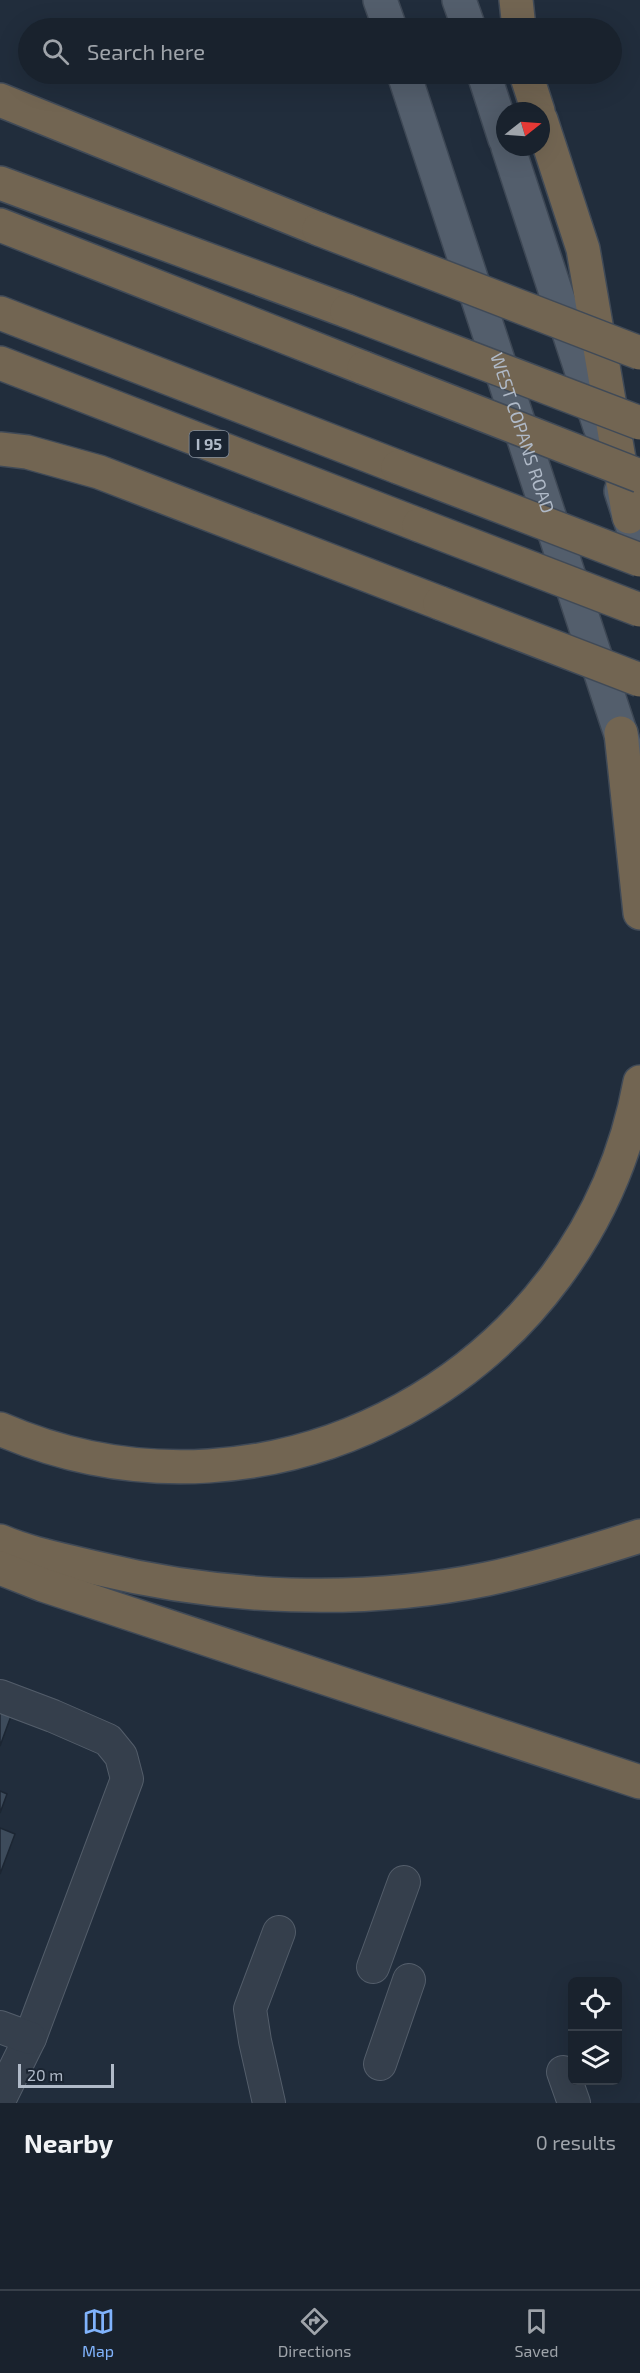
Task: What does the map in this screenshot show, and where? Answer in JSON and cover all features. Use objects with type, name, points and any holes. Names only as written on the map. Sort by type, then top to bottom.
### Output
[{"type":"highway","points":[[516,0],[518,18]]},
{"type":"highway","points":[[529,84],[535,102]]},
{"type":"highway","points":[[0,100],[319,229],[640,353]]},
{"type":"highway","points":[[550,148],[583,249],[629,517]]},
{"type":"highway","points":[[0,183],[347,311],[640,423]]},
{"type":"highway","points":[[0,225],[640,476]]},
{"type":"highway","points":[[0,313],[640,560]]},
{"type":"highway","name":"I 95","points":[[0,363],[640,610]]},
{"type":"highway","points":[[0,449],[64,461],[99,472],[640,680]]},
{"type":"highway","points":[[621,733],[640,913]]},
{"type":"highway","points":[[0,1430],[52,1448],[94,1458],[168,1467],[212,1466],[278,1455],[325,1443],[393,1414],[455,1378],[487,1353],[541,1298],[564,1266],[602,1202],[628,1137],[640,1082]]},
{"type":"highway","points":[[0,1541],[101,1569],[180,1585],[238,1591],[357,1595],[423,1589],[486,1579],[541,1566],[640,1536]]},
{"type":"highway","points":[[0,1568],[43,1585],[640,1782]]},
{"type":"main road","points":[[380,0],[386,18]]},
{"type":"main road","points":[[459,0],[465,18]]},
{"type":"main road","name":"WEST COPANS ROAD","points":[[407,84],[640,791]]},
{"type":"main road","points":[[487,84],[496,111]]},
{"type":"main road","points":[[511,156],[640,550]]},
{"type":"lane","points":[[0,1696],[108,1740],[121,1756],[127,1779],[30,2038],[0,2099]]},
{"type":"lane","points":[[373,1966],[404,1882]]},
{"type":"lane","points":[[269,2103],[250,2009],[279,1932]]},
{"type":"lane","points":[[380,2064],[409,1980]]},
{"type":"lane","points":[[0,2027],[30,2038]]},
{"type":"lane","points":[[563,2072],[574,2103]]},
{"type":"building","points":[[0,1712],[11,1716],[0,1746]]},
{"type":"building","points":[[0,1791],[7,1794],[0,1813]]},
{"type":"building","points":[[0,1828],[15,1834],[0,1874]]}]
